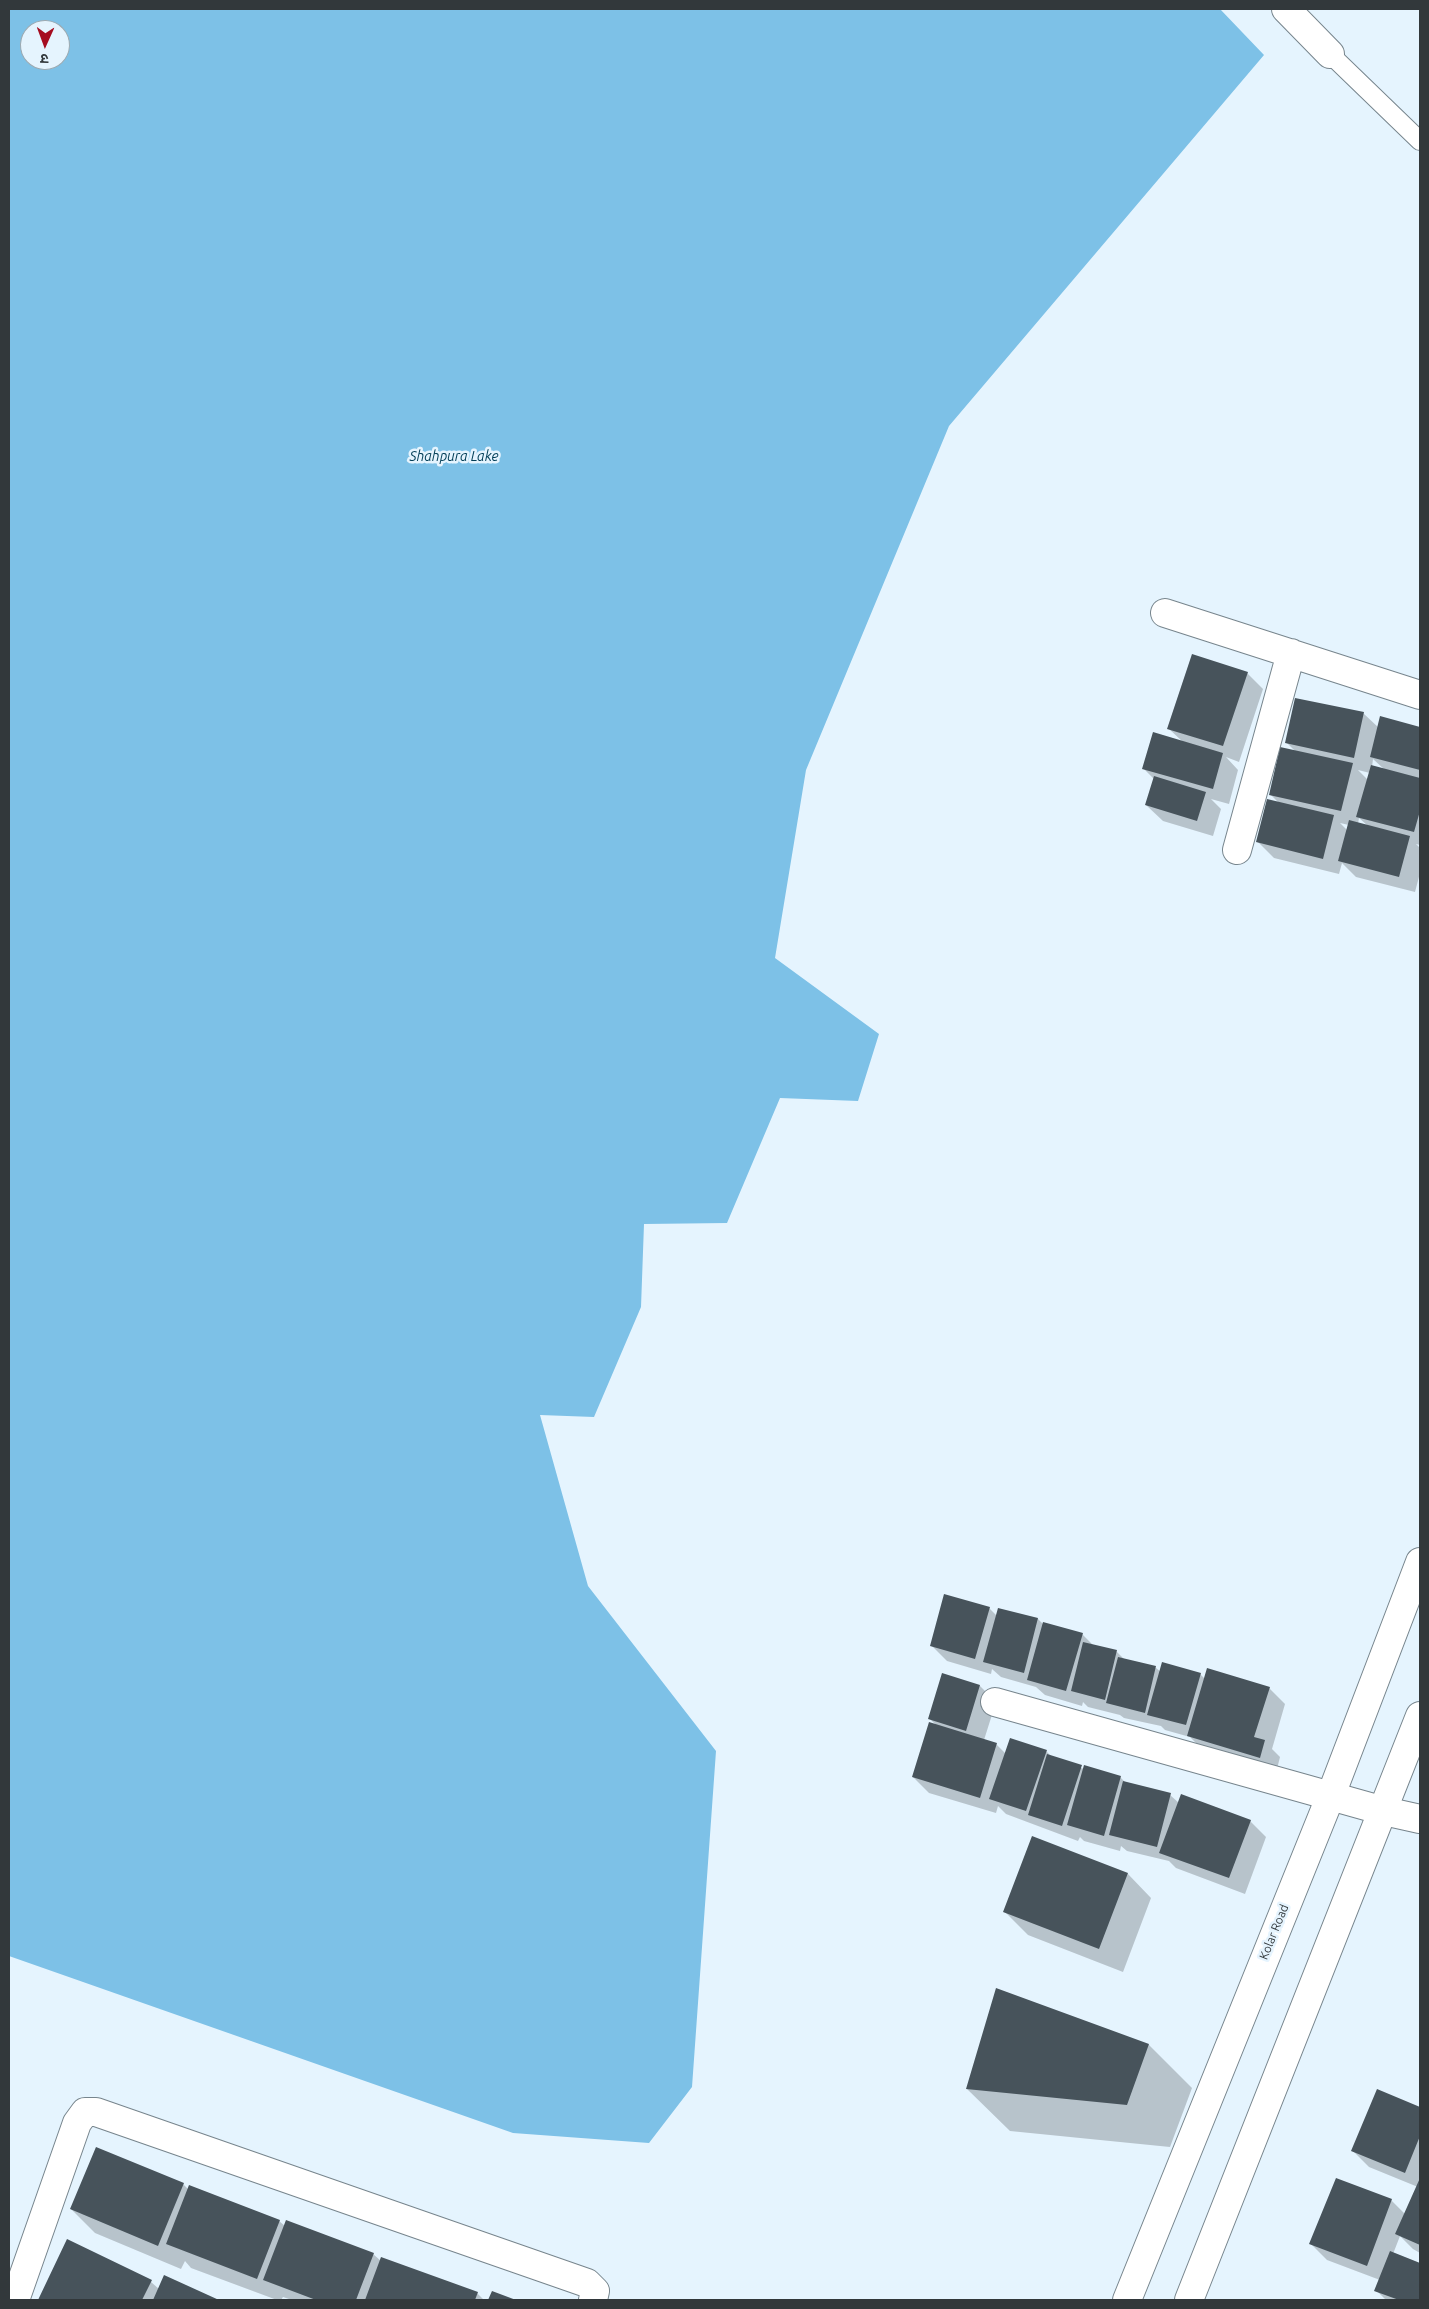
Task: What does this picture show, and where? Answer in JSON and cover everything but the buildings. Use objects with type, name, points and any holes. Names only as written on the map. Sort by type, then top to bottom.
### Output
[{"type":"street","points":[[1286,9],[1330,54]]},
{"type":"street","points":[[1165,613],[1420,695]]},
{"type":"street","points":[[1237,850],[1291,653]]},
{"type":"street","name":"Kolar Road","points":[[1127,2300],[1331,1795],[1420,1562]]},
{"type":"street","points":[[994,1702],[1384,1811],[1420,1819]]},
{"type":"street","points":[[1189,2300],[1420,1716]]},
{"type":"street","points":[[15,2300],[77,2123],[85,2112],[96,2112],[586,2283],[595,2291],[593,2300]]},
{"type":"lane","points":[[1330,54],[1420,141]]},
{"type":"water","name":"Shahpura Lake","points":[[9,9],[1220,9],[1264,55],[949,426],[806,770],[775,958],[879,1034],[858,1101],[780,1098],[727,1223],[644,1224],[641,1307],[594,1417],[540,1415],[588,1586],[716,1751],[692,2087],[649,2143],[513,2133],[9,1956]]}]
